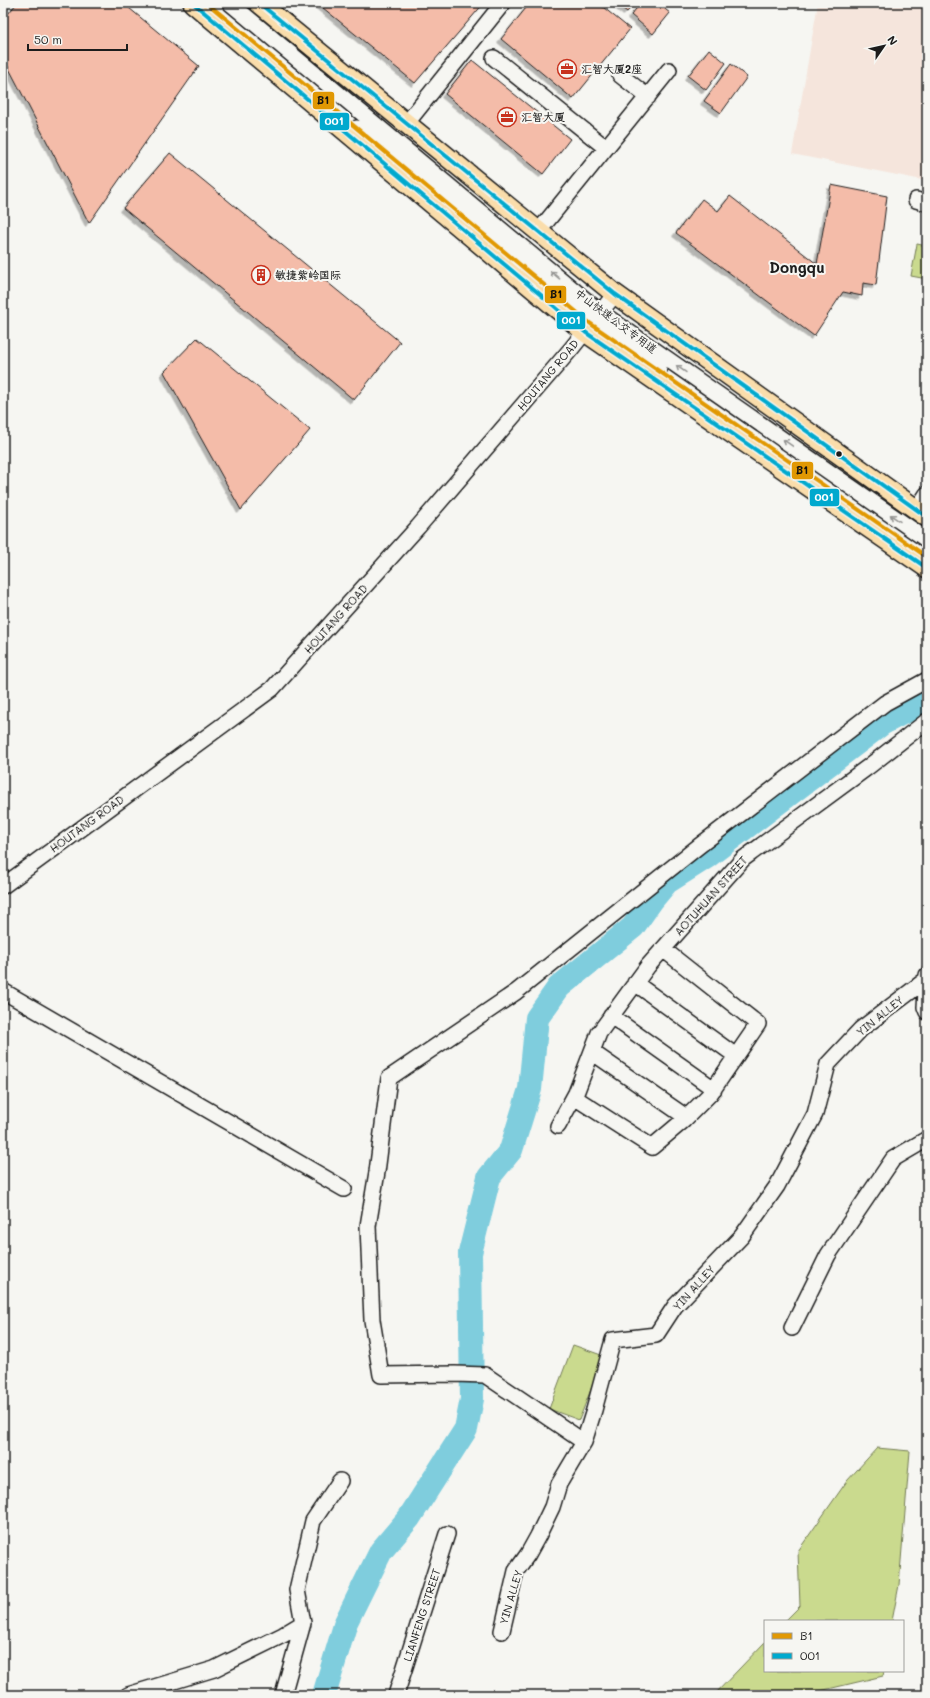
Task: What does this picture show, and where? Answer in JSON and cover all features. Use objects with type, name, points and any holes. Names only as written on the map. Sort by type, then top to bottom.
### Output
[{"type":"main road","points":[[193,3],[592,323],[927,568]]},
{"type":"main road","points":[[259,3],[615,294],[922,513]]},
{"type":"street","name":"中山快速公交专用道","points":[[207,3],[592,323],[927,558]]},
{"type":"street","name":"中山快速公交专用道","points":[[230,3],[592,323],[927,540]]},
{"type":"street","points":[[406,124],[503,3]]},
{"type":"street","points":[[494,58],[606,148]]},
{"type":"street","points":[[538,232],[669,70]]},
{"type":"street","points":[[620,75],[648,97]]},
{"type":"street","name":"HOUTANG ROAD","points":[[3,886],[272,689],[418,527],[615,294]]},
{"type":"street","points":[[922,513],[927,494]]},
{"type":"street","points":[[584,1442],[485,1375],[381,1375],[372,1320],[368,1226],[377,1172],[388,1078],[516,992],[878,708],[927,680]]},
{"type":"street","name":"AOTUHUAN STREET","points":[[558,1126],[574,1097],[599,1033],[635,983],[663,949],[743,859],[868,767],[927,721]]},
{"type":"street","points":[[574,1097],[652,1147],[686,1118],[714,1089],[758,1024],[663,949]]},
{"type":"street","points":[[927,975],[925,1007],[927,1012]]},
{"type":"street","name":"YIN ALLEY","points":[[502,1631],[516,1570],[528,1554],[538,1536],[552,1507],[559,1484],[584,1442],[613,1340],[656,1335],[676,1306],[742,1236],[777,1186],[814,1114],[828,1064],[861,1029],[927,979]]},
{"type":"street","points":[[635,983],[736,1056]]},
{"type":"street","points":[[3,991],[344,1189]]},
{"type":"street","points":[[611,1016],[714,1089]]},
{"type":"street","points":[[592,1052],[686,1118]]},
{"type":"street","points":[[792,1328],[828,1254],[893,1159],[927,1139]]},
{"type":"street","points":[[283,1695],[303,1623],[297,1590],[313,1521],[340,1481]]},
{"type":"street","name":"LIANFENG STREET","points":[[396,1695],[447,1534]]},
{"type":"street","points":[[128,1695],[214,1669],[303,1623]]},
{"type":"shaded area","points":[[818,3],[927,3],[927,181],[792,154]]},
{"type":"green space","points":[[917,244],[927,246],[927,279],[911,276]]},
{"type":"green space","points":[[573,1345],[604,1356],[579,1420],[549,1409]]},
{"type":"green space","points":[[877,1448],[910,1451],[899,1585],[892,1620],[786,1620],[800,1606],[798,1551],[847,1481]]},
{"type":"green space","points":[[764,1643],[764,1672],[884,1672],[883,1676],[803,1695],[714,1695]]},
{"type":"building","points":[[17,3],[123,3],[199,66],[89,223],[3,57],[3,20]]},
{"type":"building","points":[[317,3],[484,3],[415,83]]},
{"type":"building","name":"汇智大厦2座","points":[[530,3],[598,3],[630,29],[573,99],[501,39]]},
{"type":"building","points":[[616,3],[635,3],[627,12]]},
{"type":"building","points":[[641,3],[657,3],[670,13],[653,34],[631,15]]},
{"type":"building","points":[[709,49],[726,63],[706,90],[688,76]]},
{"type":"building","name":"汇智大厦","points":[[472,60],[570,139],[543,174],[445,94]]},
{"type":"building","points":[[731,64],[747,77],[721,113],[704,101]]},
{"type":"building","name":"敏捷紫岭国际","points":[[170,153],[400,342],[354,400],[123,208]]},
{"type":"building","points":[[831,185],[887,196],[876,285],[863,283],[862,296],[843,292],[814,336],[676,233],[702,199],[718,211],[730,196],[817,264]]},
{"type":"building","points":[[197,338],[310,430],[241,510],[164,372]]},
{"type":"waterway","points":[[324,1695],[346,1622],[381,1551],[409,1518],[466,1429],[472,1399],[470,1253],[489,1177],[511,1150],[530,1089],[537,1018],[559,987],[633,927],[667,882],[708,856],[883,723],[927,700]]},
{"type":"transit line","name":"001","points":[[193,3],[585,332],[927,568]]},
{"type":"transit line","name":"B1","points":[[207,3],[591,324],[927,557]]},
{"type":"transit line","name":"001","points":[[259,3],[615,294],[927,517]]},
{"type":"place","name":"汇智大厦2座","points":[[567,69]]},
{"type":"place","name":"汇智大厦","points":[[507,117]]},
{"type":"place","name":"敏捷紫岭国际","points":[[261,275]]},
{"type":"district","name":"Dongqu","points":[[797,268]]}]
